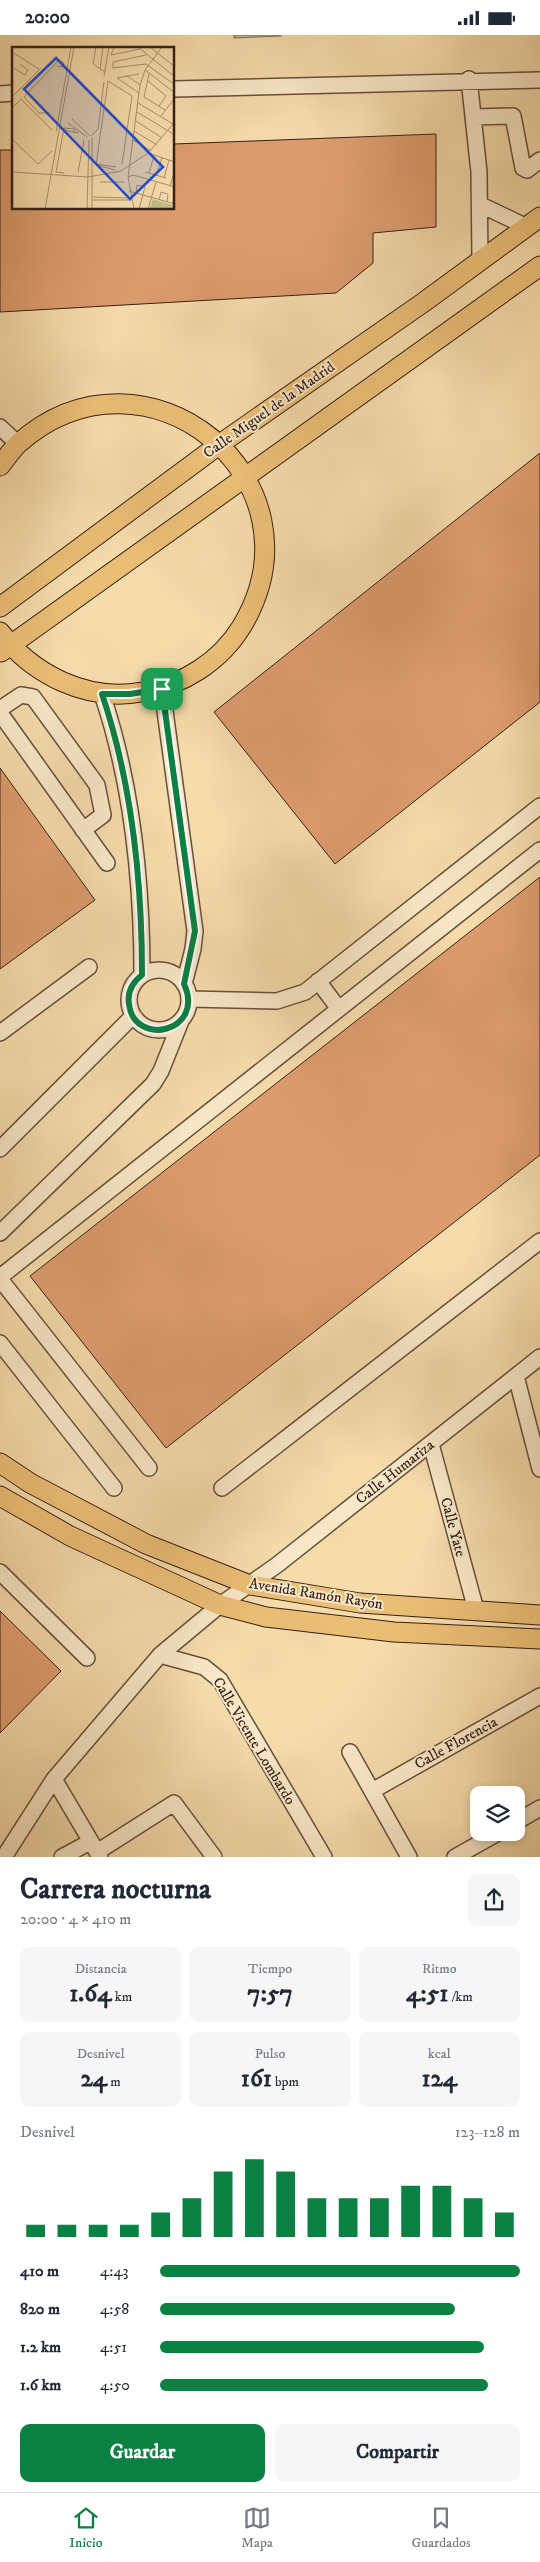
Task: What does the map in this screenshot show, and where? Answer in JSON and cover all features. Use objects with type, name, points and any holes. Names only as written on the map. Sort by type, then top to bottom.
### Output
[{"type":"main road","name":"Calle Miguel de la Madrid","points":[[0,607],[220,443],[424,302],[533,222]]},
{"type":"main road","points":[[0,466],[18,444],[48,422],[73,411],[119,403],[155,408],[190,421],[220,443],[245,476],[262,517],[265,561],[255,605],[232,643],[199,672],[162,689],[130,694],[102,694],[60,681],[36,668],[3,643],[245,476],[540,266]]},
{"type":"main road","name":"Avenida Ramón Rayón","points":[[0,1463],[30,1483],[146,1543],[250,1585],[360,1603],[540,1615]]},
{"type":"main road","name":"Avenida Ramón Rayón","points":[[0,1496],[70,1536],[220,1605],[266,1617],[394,1633],[540,1639]]},
{"type":"street","points":[[469,79],[481,205],[480,260]]},
{"type":"street","points":[[175,89],[469,79],[540,79]]},
{"type":"street","points":[[474,117],[513,116],[523,168],[527,170],[540,159]]},
{"type":"street","points":[[481,205],[533,222]]},
{"type":"street","points":[[0,427],[18,444]]},
{"type":"street","points":[[162,689],[195,931],[184,984]]},
{"type":"street","points":[[102,694],[124,771],[141,904],[142,975]]},
{"type":"street","points":[[83,830],[102,815],[96,785],[33,697],[20,695],[0,711],[106,863]]},
{"type":"street","points":[[189,999],[277,1001],[305,992],[540,806]]},
{"type":"street","points":[[149,1468],[0,1278],[540,850]]},
{"type":"street","points":[[0,1033],[90,967]]},
{"type":"street","points":[[0,1233],[153,1084],[161,1071],[188,1007],[189,999],[184,984],[179,978],[166,971],[150,971],[142,975],[132,986],[129,993],[130,1009],[138,1023],[152,1030],[168,1029],[181,1021]]},
{"type":"street","points":[[318,981],[339,1009]]},
{"type":"street","points":[[0,1149],[133,1017]]},
{"type":"street","points":[[222,1488],[540,1241]]},
{"type":"street","points":[[0,1343],[114,1488]]},
{"type":"street","name":"Calle Humariza","points":[[4,1846],[54,1779],[160,1655],[220,1605],[250,1585],[540,1357]]},
{"type":"street","points":[[516,1376],[540,1469]]},
{"type":"street","name":"Calle Yate","points":[[431,1444],[476,1610]]},
{"type":"street","points":[[0,1572],[87,1658]]},
{"type":"street","name":"Calle Vicente Lombardo","points":[[160,1655],[204,1667],[220,1680],[324,1857]]},
{"type":"street","name":"Calle Florencia","points":[[372,1791],[540,1696]]},
{"type":"street","points":[[350,1752],[409,1857]]},
{"type":"street","points":[[54,1779],[96,1850]]},
{"type":"street","points":[[62,1857],[96,1850],[176,1803],[214,1857]]},
{"type":"street","points":[[525,1817],[540,1808]]},
{"type":"street","points":[[455,1857],[484,1841]]},
{"type":"shaded area","points":[[234,35],[281,35],[281,36],[234,38]]},
{"type":"building","points":[[436,134],[436,227],[373,233],[373,263],[336,293],[0,312],[0,150],[12,150],[12,210],[175,210],[175,144]]},
{"type":"building","points":[[540,453],[540,702],[335,864],[214,712]]},
{"type":"building","points":[[0,768],[95,900],[0,969]]},
{"type":"building","points":[[540,877],[540,1155],[166,1448],[30,1276]]},
{"type":"building","points":[[0,1611],[61,1671],[0,1733]]},
{"type":"route","points":[[162,689],[195,931],[193,949],[184,984],[188,991],[189,999],[186,1015],[175,1026],[160,1031],[152,1030],[138,1023],[133,1017],[128,1001],[132,986],[136,979],[142,975],[141,904],[124,771],[115,733],[102,694],[130,694],[162,689]]}]
